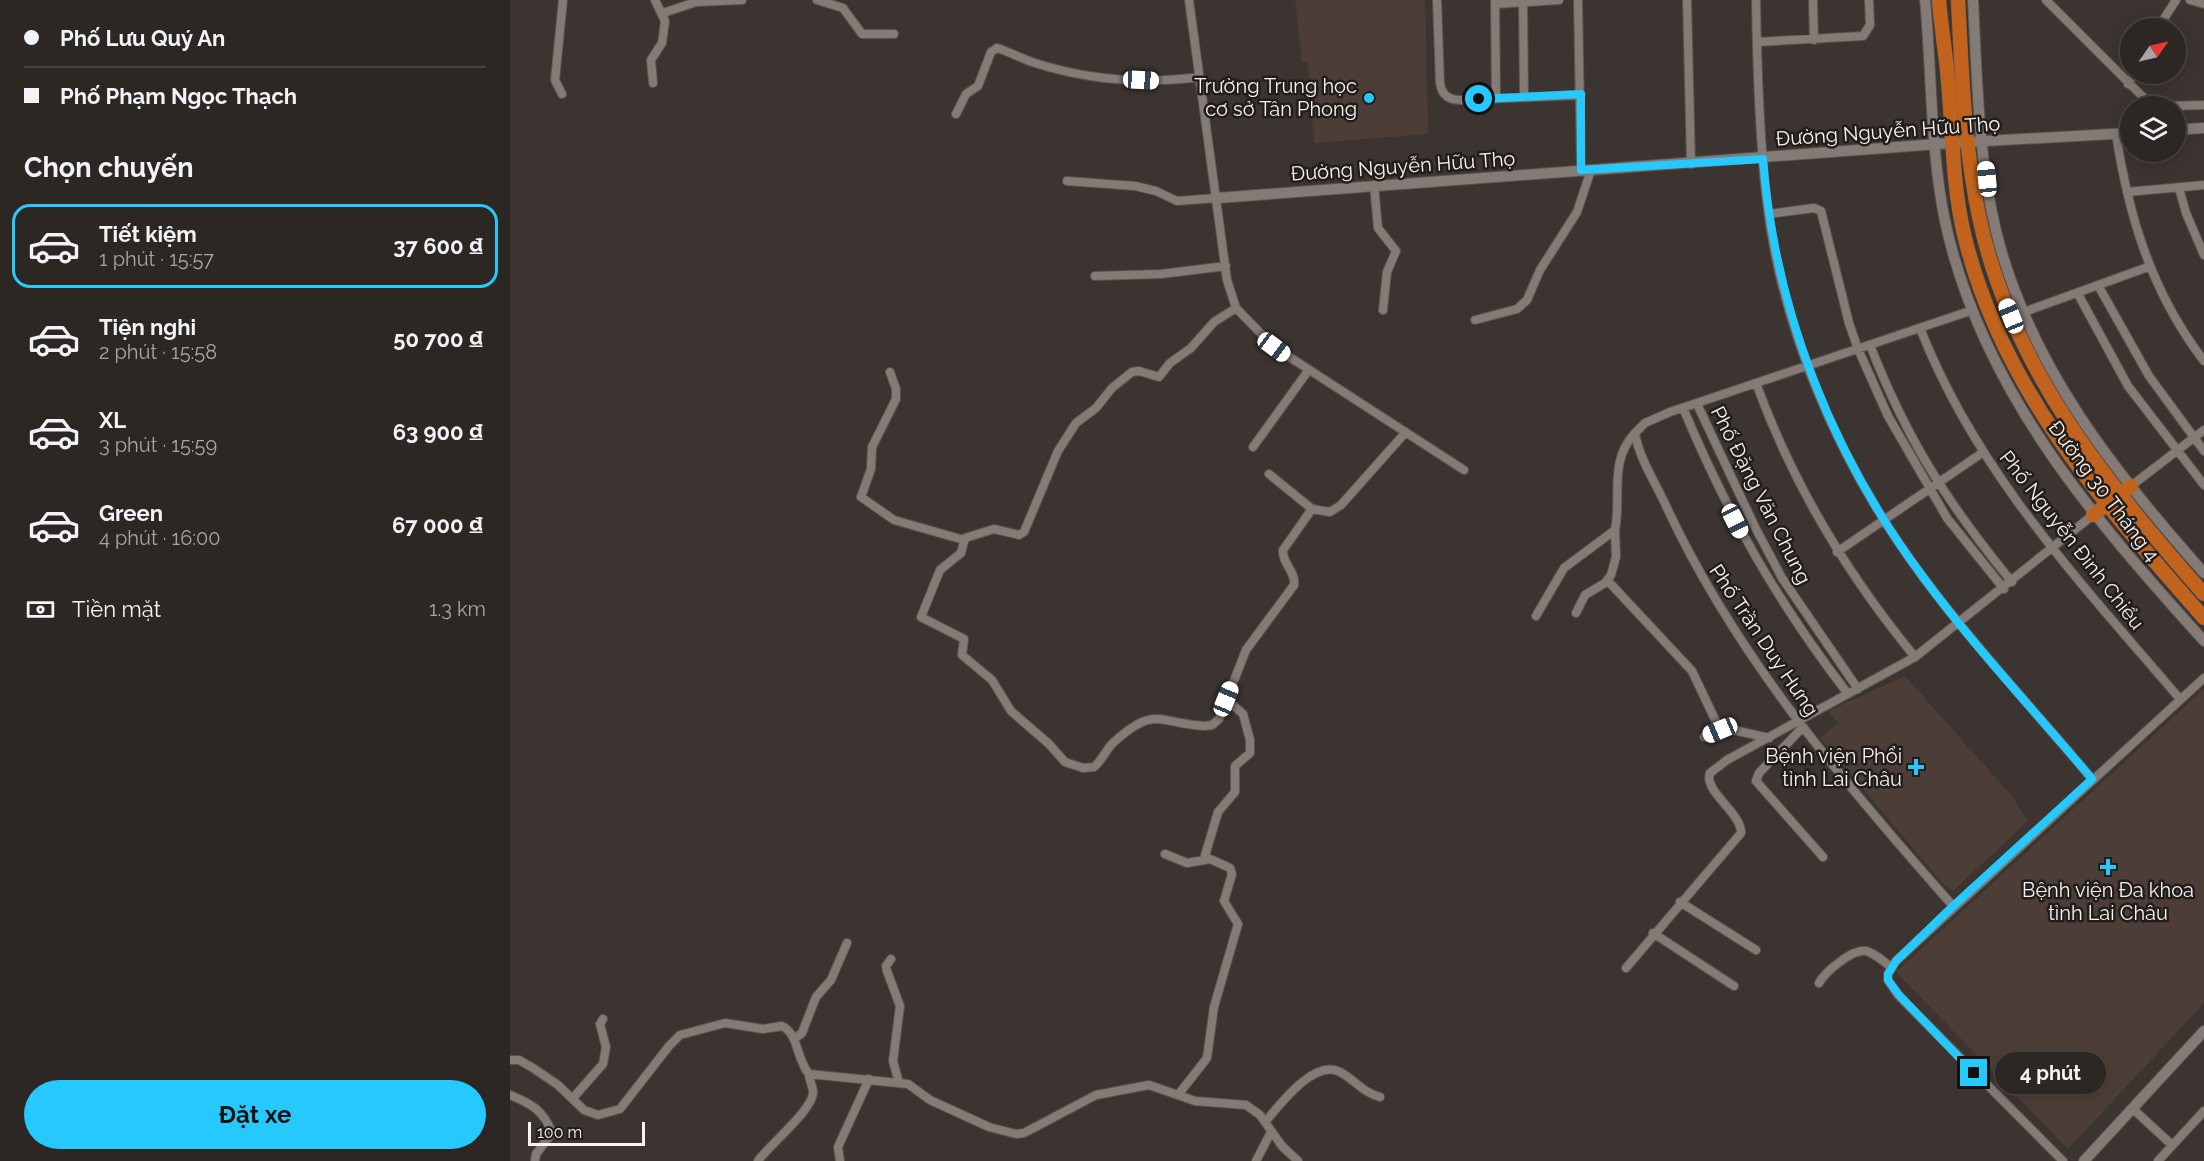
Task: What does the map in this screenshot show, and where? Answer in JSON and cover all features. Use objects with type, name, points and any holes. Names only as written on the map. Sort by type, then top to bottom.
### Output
[{"type":"highway","name":"Đường 30 Tháng 4","points":[[1939,0],[1948,80],[1955,186],[1964,236],[1997,329],[2017,374],[2046,423],[2107,505],[2204,618]]},
{"type":"highway","name":"Đường 30 Tháng 4","points":[[1958,0],[1975,142],[1980,222],[1994,272],[2018,314],[2054,404],[2120,495],[2204,594]]},
{"type":"highway","points":[[2093,515],[2131,486]]},
{"type":"street","points":[[562,94],[555,80],[563,0]]},
{"type":"street","points":[[653,84],[651,60],[663,40],[663,13],[655,0]]},
{"type":"street","points":[[663,13],[696,2],[742,0]]},
{"type":"street","points":[[817,0],[843,8],[862,34],[894,34]]},
{"type":"street","points":[[1188,0],[1229,291],[1236,308],[1260,335],[1308,371],[1464,470]]},
{"type":"street","points":[[1437,0],[1440,83],[1443,94],[1454,100],[1581,94]]},
{"type":"street","points":[[1496,98],[1495,2],[1559,0]]},
{"type":"street","points":[[1475,320],[1517,309],[1527,300],[1540,270],[1576,212],[1586,170],[1578,0]]},
{"type":"street","points":[[1688,0],[1691,164]]},
{"type":"street","points":[[1756,0],[1763,159],[1768,214],[1787,303],[1808,365],[1849,459],[1884,520],[1922,576],[2092,779]]},
{"type":"street","points":[[1813,0],[1814,40]]},
{"type":"street","points":[[1757,42],[1863,36],[1870,25],[1869,0]]},
{"type":"street","name":"Đường 30 Tháng 4","points":[[1925,0],[1935,145],[1945,221],[1973,310],[2028,422],[2093,515],[2204,641]]},
{"type":"street","points":[[1973,0],[1975,142]]},
{"type":"street","points":[[2046,0],[2120,76]]},
{"type":"street","points":[[2164,18],[2176,0]]},
{"type":"street","points":[[2190,0],[2204,4]]},
{"type":"street","points":[[1523,1],[1524,97]]},
{"type":"street","points":[[956,114],[966,94],[978,86],[991,52],[997,48],[1035,63],[1098,77],[1158,81],[1200,77]]},
{"type":"street","points":[[2128,84],[2145,100],[2160,106],[2204,105]]},
{"type":"street","points":[[2186,129],[2204,128]]},
{"type":"street","points":[[2116,134],[2127,192],[2148,267],[2172,313],[2204,361]]},
{"type":"street","name":"Đường Nguyễn Hữu Thọ","points":[[1217,198],[1763,159],[1951,143],[2120,134]]},
{"type":"street","points":[[1067,180],[1135,186],[1156,191],[1177,201],[1217,198]]},
{"type":"street","points":[[2127,192],[2204,185]]},
{"type":"street","points":[[1374,186],[1378,228],[1396,250],[1387,272],[1383,310]]},
{"type":"street","points":[[2179,188],[2186,213],[2204,255]]},
{"type":"street","points":[[1768,214],[1814,208],[1821,212],[1840,295],[1858,349],[1888,416],[1928,489],[1966,544],[2004,589]]},
{"type":"street","points":[[1095,276],[1161,274],[1226,266]]},
{"type":"street","points":[[2018,314],[2099,287],[2148,267]]},
{"type":"street","points":[[2099,287],[2131,348],[2204,451]]},
{"type":"street","points":[[2078,294],[2128,386],[2204,485]]},
{"type":"street","points":[[1236,308],[1214,322],[1191,348],[1170,363],[1159,377],[1139,371],[1132,372],[1112,388],[1096,408],[1076,423],[1058,451],[1022,535],[994,529],[970,535],[964,540],[961,553],[940,570],[921,617],[964,639],[962,656],[992,680],[1011,711],[1049,744],[1065,762],[1083,768],[1094,767],[1112,744],[1145,719],[1154,717],[1199,726],[1212,725],[1222,715],[1246,650],[1294,585],[1294,577],[1283,557],[1283,550],[1312,509]]},
{"type":"street","points":[[1576,613],[1585,594],[1608,581],[1616,557],[1617,471],[1624,448],[1641,426],[1683,408],[1973,310]]},
{"type":"street","name":"Đường 30 Tháng 4","points":[[2018,314],[2078,417],[2131,486],[2204,573]]},
{"type":"street","name":"Phố Nguyễn Đình Chiểu","points":[[1920,328],[1949,395],[1982,453],[2053,548],[2180,699]]},
{"type":"street","points":[[1870,345],[1910,435],[1938,484],[2012,582]]},
{"type":"street","points":[[1253,447],[1308,371]]},
{"type":"street","points":[[890,372],[896,389],[896,399],[875,440],[871,468],[861,497],[894,520],[964,540]]},
{"type":"street","points":[[1756,383],[1784,457],[1837,552],[1886,622],[1915,657]]},
{"type":"street","name":"Phố Đặng Văn Chung","points":[[1697,404],[1767,550],[1804,612],[1858,688]]},
{"type":"street","name":"Phố Đặng Văn Chung","points":[[1683,408],[1754,558],[1791,618],[1848,694]]},
{"type":"street","points":[[2131,486],[2204,430]]},
{"type":"street","points":[[1269,474],[1312,509],[1325,513],[1334,510],[1405,433]]},
{"type":"street","name":"Phố Trần Duy Hưng","points":[[1635,433],[1645,460],[1699,573],[1732,626],[1800,724],[1886,831],[1953,906]]},
{"type":"street","points":[[1837,552],[1982,453]]},
{"type":"street","points":[[1626,968],[1653,933],[1741,833],[1741,827],[1710,784],[1708,776],[1727,760],[1800,724],[1858,688],[1915,657],[2004,589],[2093,515]]},
{"type":"street","points":[[1536,616],[1564,568],[1615,530]]},
{"type":"street","points":[[1754,558],[1767,550]]},
{"type":"street","points":[[1608,581],[1692,671],[1720,730]]},
{"type":"street","points":[[2063,1161],[1899,995],[1888,980],[1889,971],[1953,906],[2204,678]]},
{"type":"street","points":[[1204,859],[1218,812],[1234,792],[1235,766],[1251,749],[1245,717],[1226,699]]},
{"type":"street","points":[[1800,724],[1759,773],[1756,781],[1822,857]]},
{"type":"street","points":[[1704,737],[1720,730],[1738,729],[1769,738]]},
{"type":"street","points":[[1165,854],[1187,863],[1204,859],[1232,871],[1224,901],[1236,919],[1238,928],[1218,988],[1207,1058],[1178,1095]]},
{"type":"street","points":[[1680,902],[1756,950]]},
{"type":"street","points":[[1653,933],[1734,986]]},
{"type":"street","points":[[794,1039],[802,1033],[816,998],[831,980],[847,943]]},
{"type":"street","points":[[1819,983],[1830,969],[1859,952],[1869,952],[1889,971]]},
{"type":"street","points":[[891,959],[886,966],[900,1006],[893,1061],[899,1083]]},
{"type":"street","points":[[573,1098],[603,1064],[606,1047],[600,1024],[603,1019]]},
{"type":"street","points":[[510,1060],[519,1060],[533,1068],[592,1114],[609,1114],[620,1109],[680,1035],[704,1030],[720,1023],[763,1029],[782,1026],[789,1029],[794,1039],[798,1059],[809,1074],[813,1091],[812,1098],[793,1124],[758,1161]]},
{"type":"street","points":[[2084,1161],[2203,1034]]},
{"type":"street","points":[[1265,1122],[1297,1086],[1326,1071],[1341,1072],[1366,1092],[1380,1097]]},
{"type":"street","points":[[809,1074],[899,1083],[915,1088],[930,1100],[989,1127],[1016,1134],[1024,1133],[1102,1093],[1145,1084],[1195,1101],[1246,1105],[1265,1122],[1271,1132],[1298,1161]]},
{"type":"street","points":[[840,1161],[838,1147],[868,1079]]},
{"type":"street","points":[[510,1095],[534,1105],[545,1118],[552,1133],[537,1154],[535,1161]]},
{"type":"street","points":[[2132,1108],[2172,1145]]},
{"type":"street","points":[[2158,1161],[2204,1111]]},
{"type":"street","points":[[1256,1161],[1271,1132]]},
{"type":"shaded area","name":"Trường Trung học cơ sở Tân Phong","points":[[1295,0],[1425,0],[1428,134],[1314,143],[1308,62],[1302,62]]},
{"type":"shaded area","name":"Bệnh viện Phổi tỉnh Lai Châu","points":[[1905,676],[2012,796],[2028,821],[1953,891],[1945,886],[1820,738],[1838,723],[1828,711]]},
{"type":"shaded area","name":"Bệnh viện Đa khoa tỉnh Lai Châu","points":[[2204,689],[2204,1003],[2068,1149],[1896,972]]},
{"type":"place","name":"Trường Trung học cơ sở Tân Phong","points":[[1369,98]]},
{"type":"place","name":"Bệnh viện Phổi tỉnh Lai Châu","points":[[1916,767]]},
{"type":"place","name":"Bệnh viện Đa khoa tỉnh Lai Châu","points":[[2108,867]]},
{"type":"route","points":[[1479,99],[1581,94],[1581,170],[1763,159],[1768,214],[1787,303],[1819,395],[1860,482],[1922,576],[2092,779],[1953,906],[1896,961],[1888,974],[1888,980],[1899,995],[1974,1073]]}]
